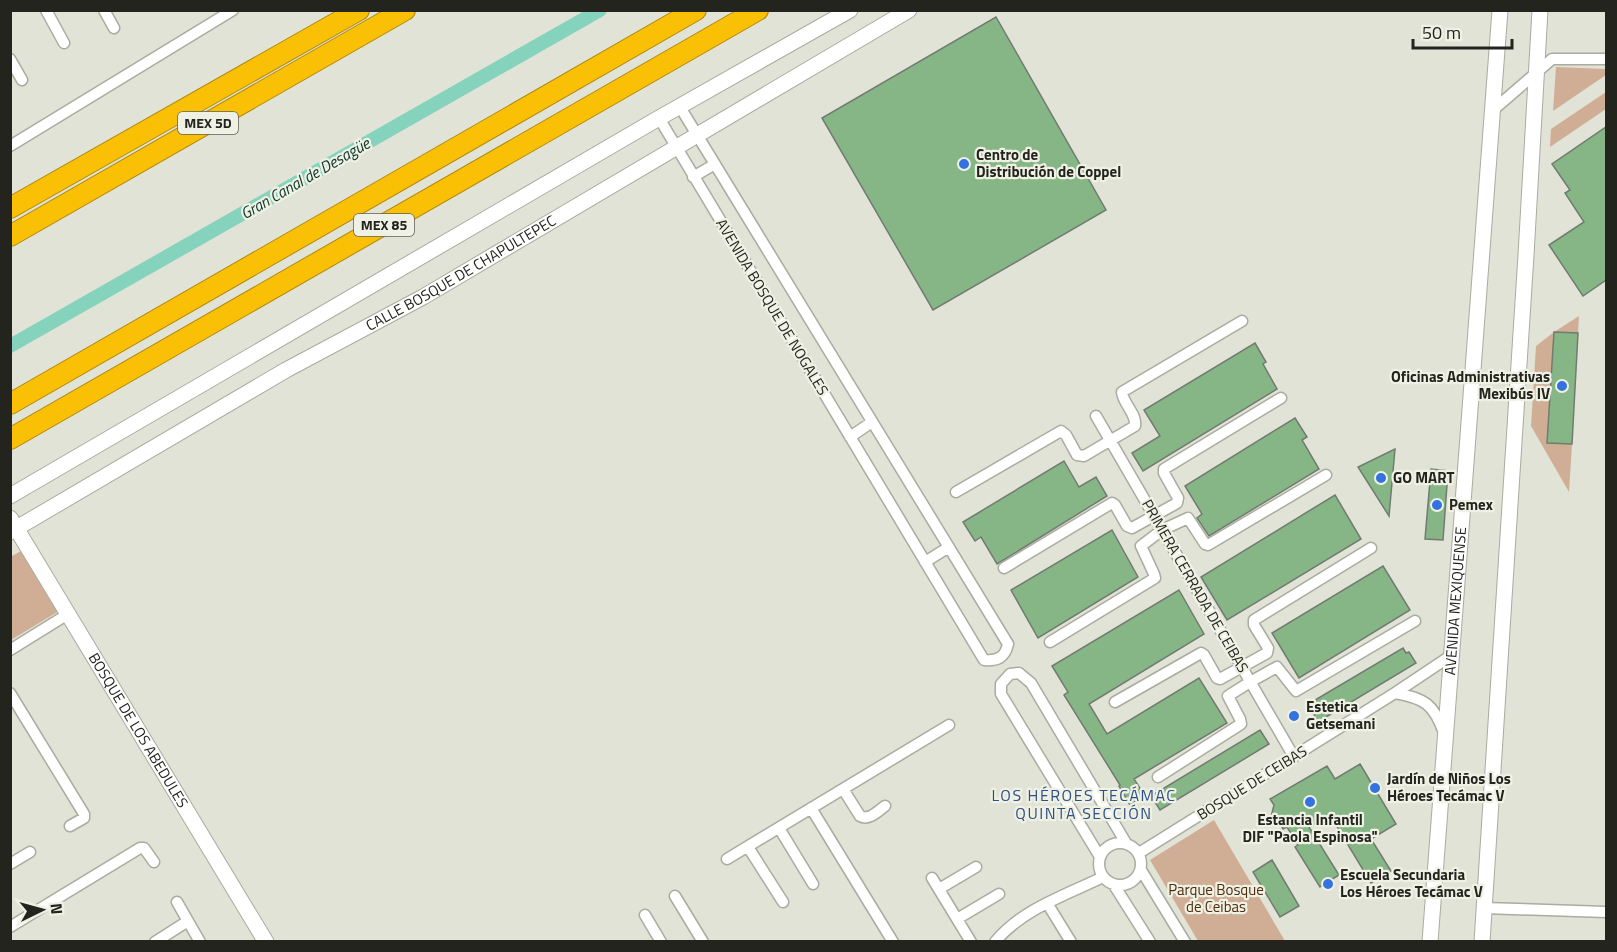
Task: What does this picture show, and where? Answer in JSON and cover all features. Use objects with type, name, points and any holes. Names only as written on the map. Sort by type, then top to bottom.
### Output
[{"type":"highway","name":"MEX 5D","points":[[10,208],[359,10]]},
{"type":"highway","name":"MEX 5D","points":[[10,236],[405,10]]},
{"type":"highway","name":"MEX 85","points":[[10,404],[696,10]]},
{"type":"highway","name":"MEX 85","points":[[10,439],[758,10]]},
{"type":"main road","points":[[10,496],[659,118],[850,10]]},
{"type":"main road","name":"CALLE BOSQUE DE CHAPULTEPEC","points":[[13,526],[286,370],[423,297],[909,10]]},
{"type":"main road","name":"AVENIDA MEXIQUENSE","points":[[1430,941],[1500,10]]},
{"type":"main road","points":[[1482,942],[1538,72],[1540,10]]},
{"type":"main road","name":"BOSQUE DE LOS ABEDULES","points":[[13,526],[266,942]]},
{"type":"street","points":[[46,10],[64,43]]},
{"type":"street","points":[[104,10],[114,28]]},
{"type":"street","points":[[10,146],[233,10]]},
{"type":"street","points":[[10,59],[22,80]]},
{"type":"street","points":[[1492,111],[1552,59],[1606,59]]},
{"type":"street","name":"AVENIDA BOSQUE DE NOGALES","points":[[659,118],[984,660],[992,661],[1001,658],[1006,653],[1008,644],[680,107]]},
{"type":"street","points":[[693,177],[715,164]]},
{"type":"street","points":[[956,492],[1061,431],[1080,456],[1110,441],[1135,426],[1136,423],[1122,392],[1242,321]]},
{"type":"street","points":[[1004,568],[1112,503],[1132,528],[1154,516],[1178,501],[1164,469],[1281,398]]},
{"type":"street","name":"PRIMERA CERRADA DE CEIBAS","points":[[1096,416],[1294,757]]},
{"type":"street","points":[[850,437],[872,422]]},
{"type":"street","points":[[1050,642],[1155,578],[1141,546],[1162,530],[1188,518],[1205,544],[1208,545],[1326,475]]},
{"type":"street","points":[[925,562],[949,547]]},
{"type":"street","points":[[1115,702],[1201,653],[1217,678],[1223,679],[1242,668],[1268,651],[1254,625],[1254,620],[1371,549]]},
{"type":"street","points":[[10,650],[68,614]]},
{"type":"street","points":[[1158,777],[1241,724],[1228,696],[1250,682],[1277,668],[1296,692],[1415,621]]},
{"type":"street","name":"BOSQUE DE CEIBAS","points":[[1139,853],[1452,655]]},
{"type":"street","points":[[1100,857],[1001,694],[1001,684],[1010,674],[1019,673],[1031,683],[1126,843],[1139,853],[1142,861],[1137,878],[1123,886],[1114,885]]},
{"type":"street","points":[[10,693],[84,814],[81,821],[70,826]]},
{"type":"street","points":[[1395,693],[1415,697],[1427,703],[1438,716],[1446,736]]},
{"type":"street","points":[[727,859],[949,725]]},
{"type":"street","points":[[843,789],[860,816],[864,818],[868,818],[885,806]]},
{"type":"street","points":[[811,808],[893,942]]},
{"type":"street","points":[[779,828],[813,884]]},
{"type":"street","points":[[1126,843],[1115,843],[1105,848],[1100,857],[1099,868],[1103,877],[1114,885],[1150,942]]},
{"type":"street","points":[[747,847],[783,902]]},
{"type":"street","points":[[10,927],[140,848],[144,848],[154,862]]},
{"type":"street","points":[[11,863],[30,852]]},
{"type":"street","points":[[939,889],[976,867]]},
{"type":"street","points":[[1141,870],[1185,942]]},
{"type":"street","points":[[994,942],[1024,916],[1103,877]]},
{"type":"street","points":[[932,878],[970,942]]},
{"type":"street","points":[[957,920],[999,894]]},
{"type":"street","points":[[675,896],[703,942]]},
{"type":"street","points":[[177,902],[200,942]]},
{"type":"street","points":[[1047,903],[1071,942]]},
{"type":"street","points":[[1484,908],[1606,912]]},
{"type":"street","points":[[645,915],[661,942]]},
{"type":"street","points":[[155,942],[189,921]]},
{"type":"green space","points":[[1556,67],[1606,69],[1606,75],[1553,111]]},
{"type":"green space","points":[[1606,92],[1606,109],[1550,147],[1551,129]]},
{"type":"green space","points":[[1579,316],[1578,333],[1554,333],[1547,442],[1572,444],[1569,492],[1531,426],[1536,346],[1554,332]]},
{"type":"green space","points":[[23,550],[59,611],[11,640],[10,557]]},
{"type":"green space","name":"Parque Bosque de Ceibas","points":[[1214,820],[1285,941],[1198,941],[1150,860]]},
{"type":"building","name":"Centro de Distribución de Coppel","points":[[996,17],[1106,210],[933,310],[822,118]]},
{"type":"building","points":[[1606,127],[1606,280],[1583,296],[1549,245],[1584,222],[1565,193],[1570,190],[1552,164]]},
{"type":"building","points":[[1554,332],[1578,333],[1572,444],[1547,443]]},
{"type":"building","points":[[1255,343],[1266,362],[1263,364],[1277,389],[1143,471],[1132,453],[1160,436],[1144,410]]},
{"type":"building","points":[[1295,418],[1307,437],[1302,440],[1319,469],[1209,536],[1197,518],[1202,514],[1185,486]]},
{"type":"building","points":[[1395,449],[1389,516],[1358,467]]},
{"type":"building","points":[[1064,461],[1079,487],[1096,477],[1107,496],[997,564],[981,537],[975,541],[963,522]]},
{"type":"building","name":"Pemex","points":[[1431,469],[1448,471],[1443,540],[1425,539]]},
{"type":"building","points":[[1335,495],[1361,539],[1227,620],[1201,577]]},
{"type":"building","points":[[1112,530],[1138,577],[1038,638],[1011,590]]},
{"type":"building","points":[[1383,566],[1410,610],[1299,678],[1272,633]]},
{"type":"building","points":[[1179,590],[1204,634],[1089,704],[1107,734],[1199,678],[1227,723],[1134,779],[1145,796],[1130,805],[1064,695],[1068,692],[1052,666]]},
{"type":"building","points":[[1403,648],[1406,653],[1409,652],[1416,663],[1318,722],[1310,703]]},
{"type":"building","points":[[1260,730],[1269,744],[1160,810],[1151,796]]},
{"type":"building","points":[[1360,764],[1396,824],[1371,839],[1391,871],[1371,883],[1330,815],[1309,827],[1339,875],[1320,887],[1295,847],[1298,845],[1287,827],[1283,829],[1280,824],[1273,822],[1271,817],[1274,805],[1270,799],[1327,766],[1335,779]]},
{"type":"building","points":[[1272,860],[1299,906],[1280,917],[1253,872]]},
{"type":"waterway","name":"Gran Canal de Desagüe","points":[[10,346],[600,10]]},
{"type":"place","name":"Centro de Distribución de Coppel","points":[[964,164]]},
{"type":"place","name":"Oficinas Administrativas Mexibús IV","points":[[1562,386]]},
{"type":"place","name":"GO MART","points":[[1381,478]]},
{"type":"place","name":"Pemex","points":[[1437,505]]},
{"type":"place","name":"Estetica Getsemani","points":[[1294,716]]},
{"type":"place","name":"Jardín de Niños Los Héroes Tecámac V","points":[[1375,788]]},
{"type":"place","name":"Estancia Infantil DIF \"Paola Espinosa\"","points":[[1310,802]]},
{"type":"place","name":"Escuela Secundaria Los Héroes Tecámac V","points":[[1328,884]]},
{"type":"district","name":"LOS HÉROES TECÁMAC QUINTA SECCIÓN","points":[[1084,804]]}]
